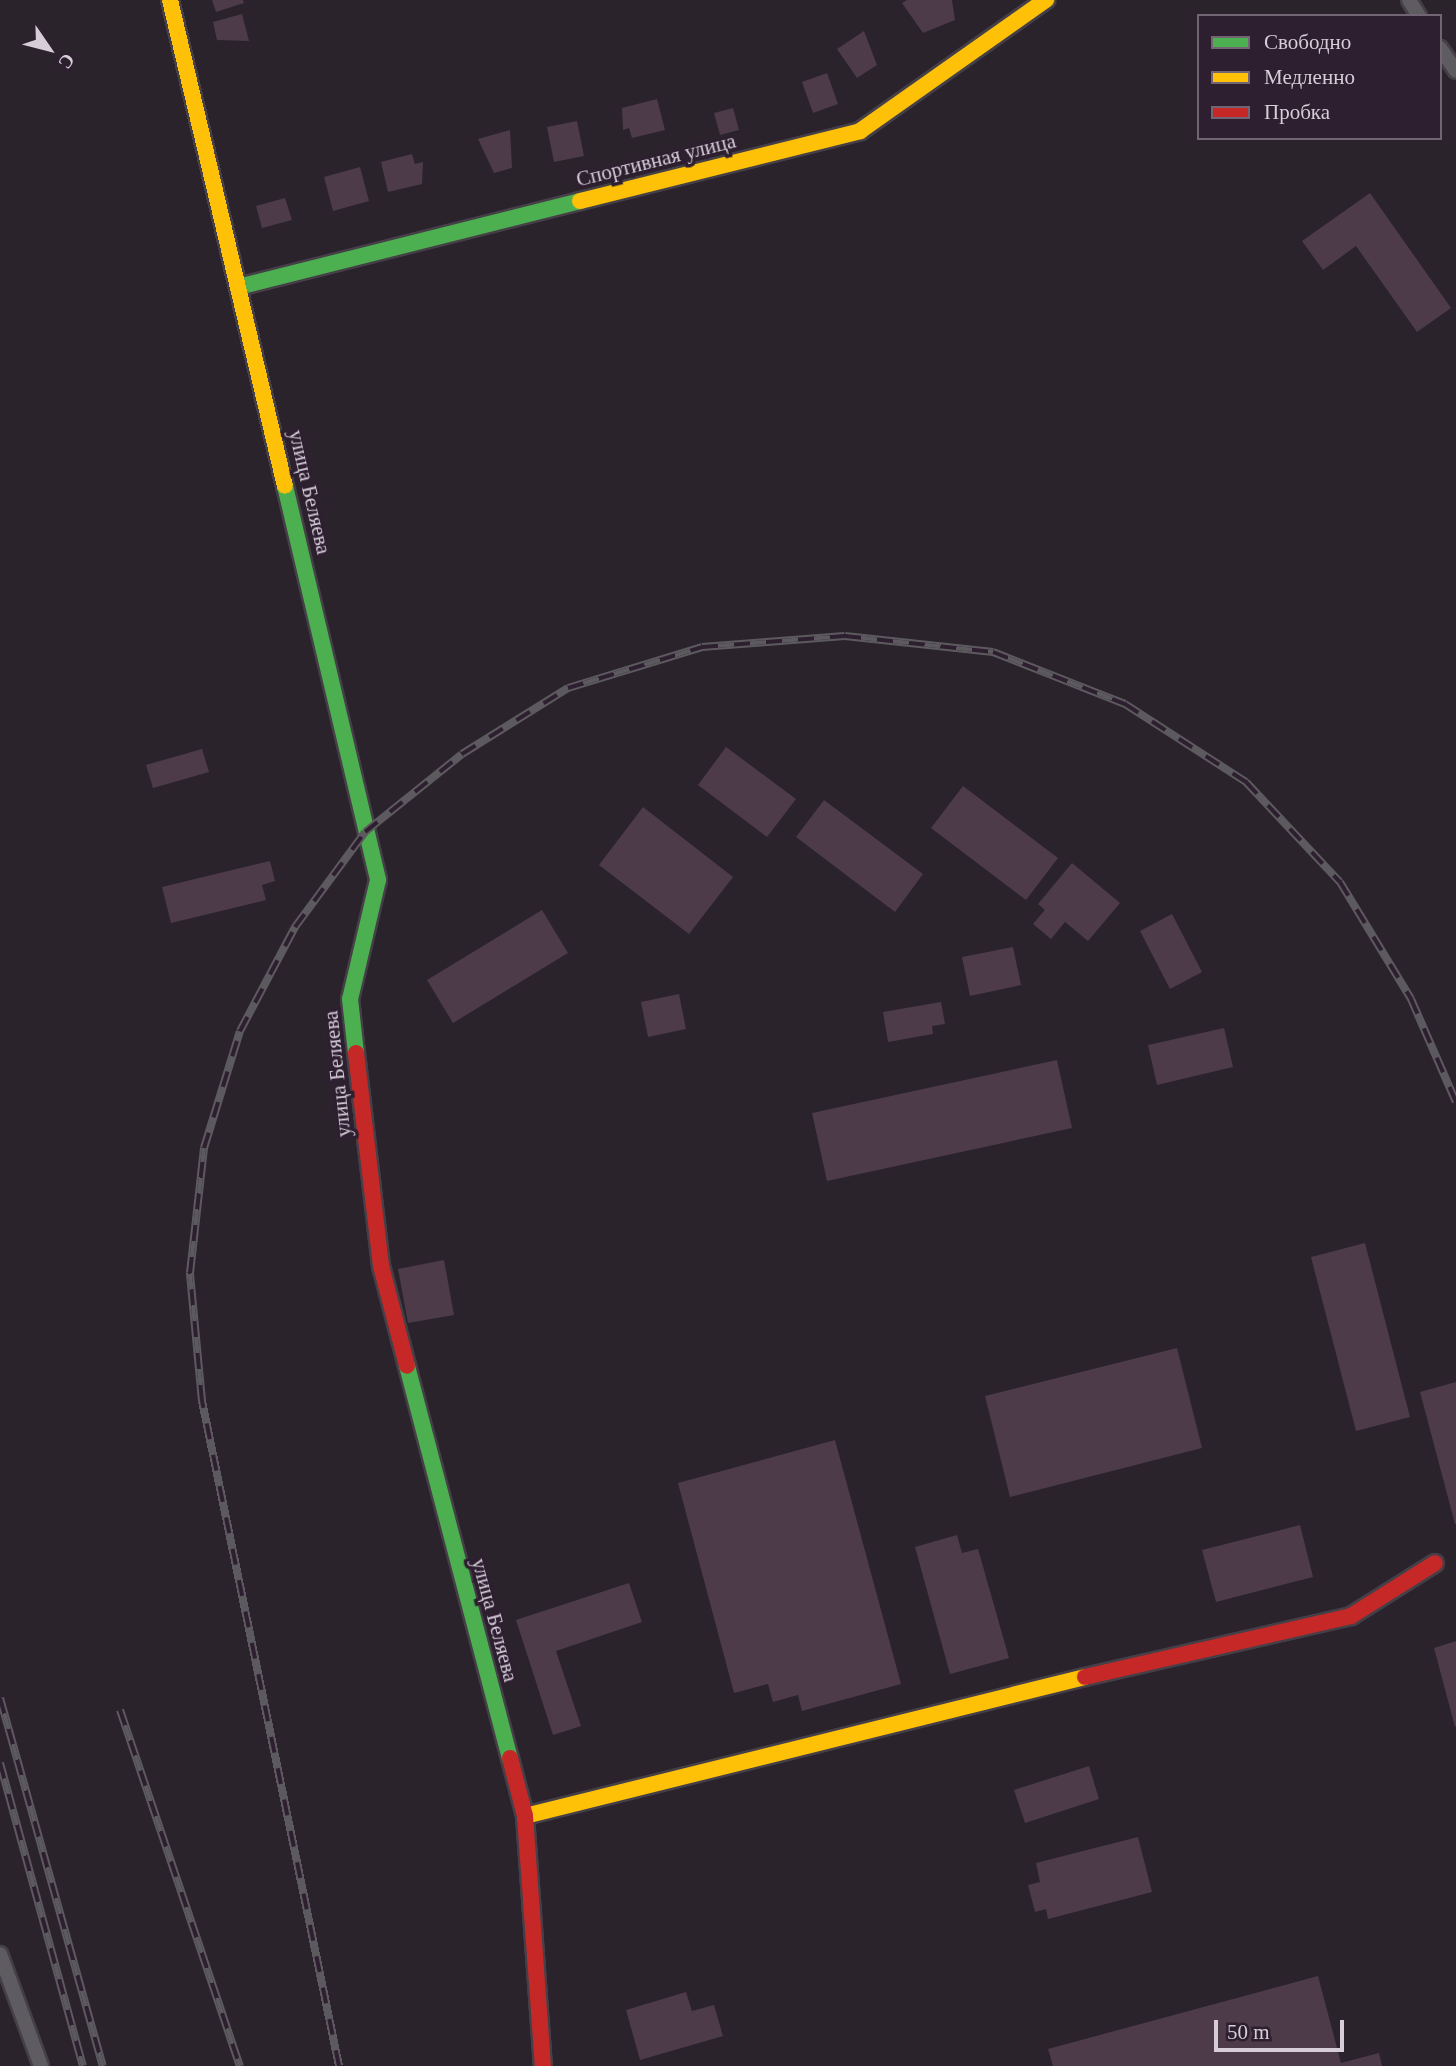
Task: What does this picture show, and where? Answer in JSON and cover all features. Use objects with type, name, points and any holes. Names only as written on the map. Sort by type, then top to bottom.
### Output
[{"type":"street","name":"улица Беляева","points":[[170,0],[242,286],[378,880],[350,999],[381,1266],[525,1816],[543,2066]]},
{"type":"street","name":"Спортивная улица","points":[[242,286],[860,131],[1046,0]]},
{"type":"street","points":[[1442,51],[1456,72]]},
{"type":"street","points":[[525,1816],[933,1711],[1351,1616],[1435,1563]]},
{"type":"street","points":[[0,1954],[41,2066]]},
{"type":"building","points":[[212,0],[243,0],[244,3],[216,12]]},
{"type":"building","points":[[907,0],[952,0],[955,20],[923,33],[902,3]]},
{"type":"building","points":[[242,14],[249,41],[217,40],[213,22]]},
{"type":"building","points":[[864,31],[877,65],[857,78],[837,49]]},
{"type":"building","points":[[827,73],[838,104],[813,113],[802,82]]},
{"type":"building","points":[[657,99],[665,130],[632,138],[629,128],[623,130],[622,108]]},
{"type":"building","points":[[733,108],[739,130],[720,135],[714,113]]},
{"type":"building","points":[[577,121],[584,156],[554,162],[547,127]]},
{"type":"building","points":[[510,130],[512,168],[494,173],[478,139]]},
{"type":"building","points":[[412,154],[415,164],[423,162],[422,184],[388,192],[381,162]]},
{"type":"building","points":[[360,167],[369,201],[333,211],[324,177]]},
{"type":"building","points":[[1370,193],[1451,308],[1417,332],[1356,246],[1323,270],[1302,241]]},
{"type":"building","points":[[285,198],[292,220],[262,228],[256,206]]},
{"type":"building","points":[[726,747],[796,799],[767,837],[698,785]]},
{"type":"building","points":[[202,749],[209,772],[153,788],[146,765]]},
{"type":"building","points":[[963,786],[1058,858],[1026,900],[931,828]]},
{"type":"building","points":[[824,800],[923,874],[895,912],[796,837]]},
{"type":"building","points":[[643,807],[733,877],[689,934],[599,865]]},
{"type":"building","points":[[270,861],[275,881],[262,885],[266,900],[171,923],[162,887]]},
{"type":"building","points":[[1072,863],[1120,903],[1088,941],[1065,922],[1051,939],[1033,924],[1045,910],[1038,904]]},
{"type":"building","points":[[542,910],[568,953],[453,1023],[427,980]]},
{"type":"building","points":[[1172,914],[1202,972],[1170,989],[1140,931]]},
{"type":"building","points":[[1013,947],[1021,985],[970,996],[962,957]]},
{"type":"building","points":[[679,994],[686,1029],[648,1037],[641,1002]]},
{"type":"building","points":[[941,1002],[945,1024],[932,1026],[933,1034],[888,1042],[883,1012]]},
{"type":"building","points":[[1224,1028],[1233,1067],[1157,1085],[1148,1045]]},
{"type":"building","points":[[1057,1060],[1072,1128],[827,1181],[812,1113]]},
{"type":"building","points":[[1365,1243],[1410,1417],[1356,1431],[1311,1257]]},
{"type":"building","points":[[444,1260],[454,1315],[408,1323],[398,1269]]},
{"type":"building","points":[[1177,1348],[1202,1448],[1010,1497],[985,1396]]},
{"type":"building","points":[[1456,1382],[1456,1524],[1455,1524],[1420,1392]]},
{"type":"building","points":[[835,1440],[901,1684],[802,1711],[798,1695],[773,1702],[768,1684],[734,1693],[678,1483]]},
{"type":"building","points":[[1300,1525],[1313,1577],[1216,1602],[1202,1550]]},
{"type":"building","points":[[957,1535],[962,1553],[978,1549],[1009,1658],[950,1674],[915,1547]]},
{"type":"building","points":[[629,1583],[642,1622],[556,1651],[581,1726],[553,1735],[516,1620]]},
{"type":"building","points":[[1456,1641],[1456,1726],[1455,1727],[1434,1648]]},
{"type":"building","points":[[1089,1766],[1099,1799],[1025,1823],[1014,1790]]},
{"type":"building","points":[[1138,1837],[1152,1892],[1048,1919],[1046,1909],[1035,1912],[1028,1885],[1040,1882],[1036,1863]]},
{"type":"building","points":[[1318,1976],[1341,2063],[1379,2053],[1382,2066],[1053,2066],[1048,2049]]},
{"type":"building","points":[[686,1992],[692,2011],[714,2005],[723,2036],[640,2060],[626,2010]]},
{"type":"railway","points":[[339,2066],[202,1401],[190,1273],[204,1148],[240,1031],[295,927],[365,832],[462,754],[568,688],[702,647],[845,636],[993,652],[1125,704],[1246,782],[1340,882],[1411,999],[1456,1102]]},
{"type":"railway","points":[[0,1698],[103,2066]]},
{"type":"railway","points":[[120,1710],[240,2066]]},
{"type":"railway","points":[[0,1763],[83,2066]]},
{"type":"traffic: fast","points":[[242,286],[580,201]]},
{"type":"traffic: fast","points":[[285,486],[378,880],[350,999],[356,1053]]},
{"type":"traffic: fast","points":[[407,1366],[510,1758]]},
{"type":"traffic: slow","points":[[170,0],[285,486]]},
{"type":"traffic: slow","points":[[580,201],[860,131],[1046,0]]},
{"type":"traffic: slow","points":[[525,1816],[1085,1677]]},
{"type":"traffic: jam","points":[[356,1053],[381,1266],[407,1366]]},
{"type":"traffic: jam","points":[[1085,1677],[1351,1616],[1435,1563]]},
{"type":"traffic: jam","points":[[510,1758],[525,1816],[543,2066]]}]
